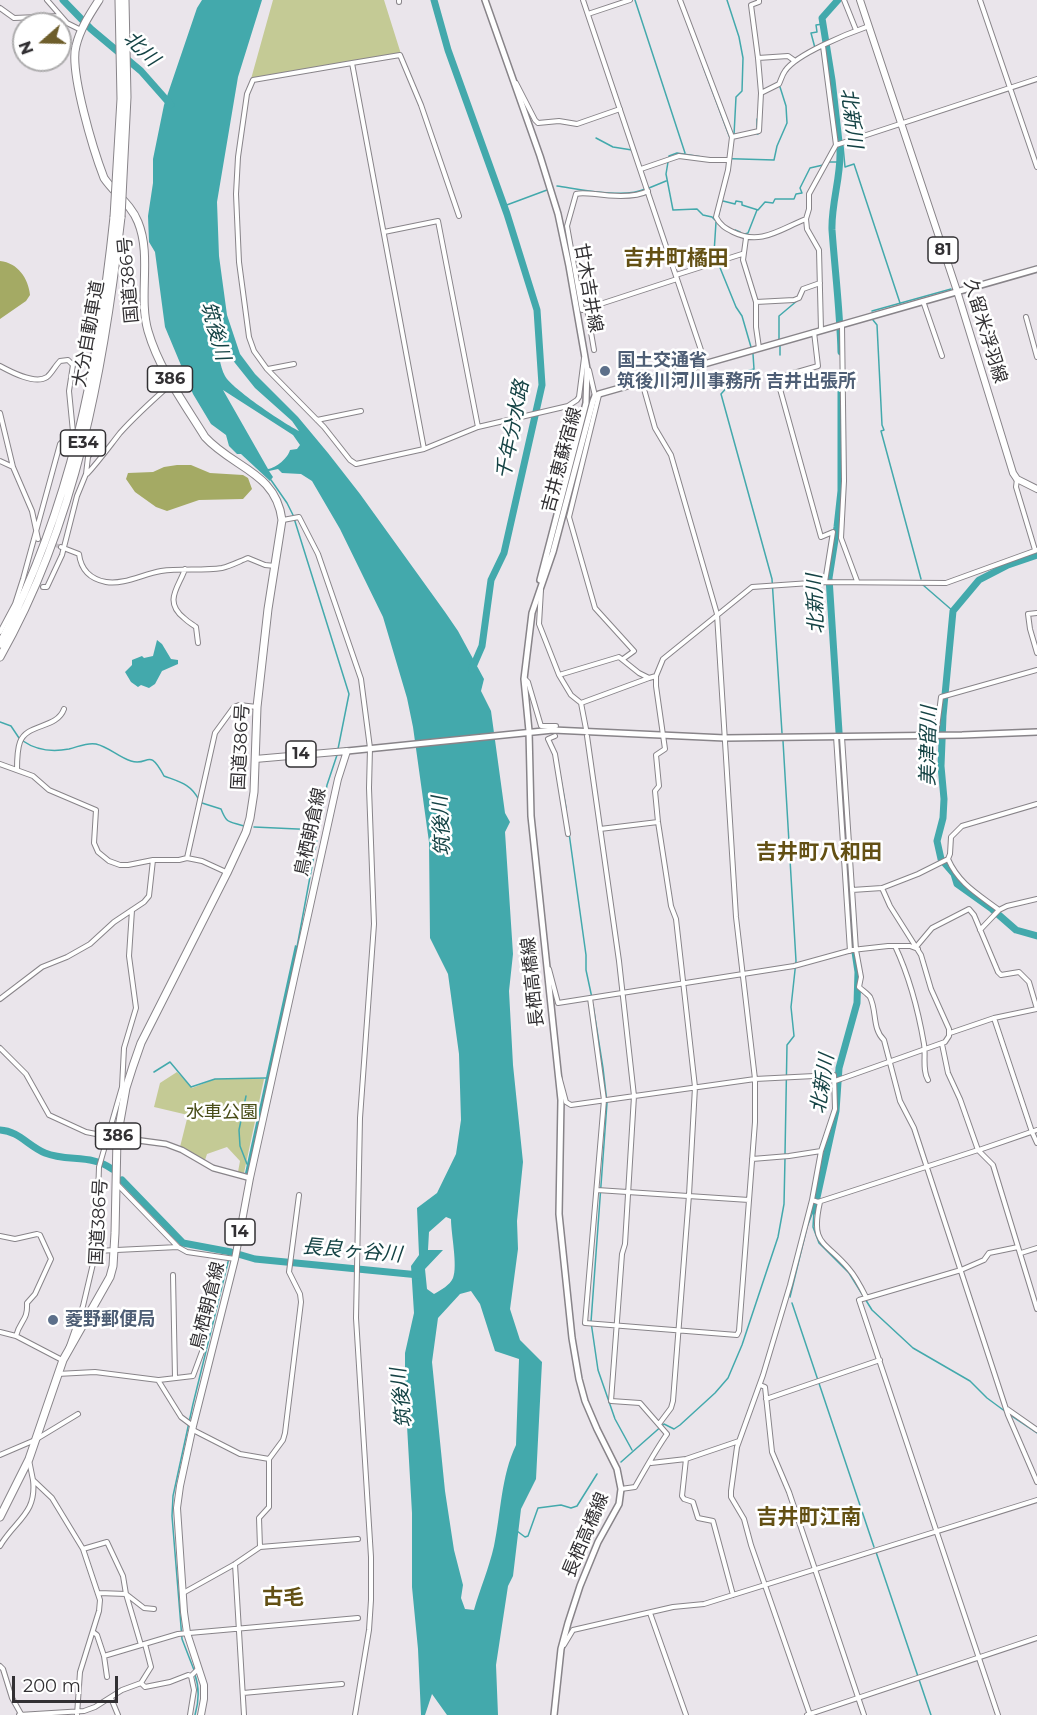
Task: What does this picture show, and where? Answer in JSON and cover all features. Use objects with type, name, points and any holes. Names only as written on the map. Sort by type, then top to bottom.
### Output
[{"type":"highway","name":"大分自動車道","points":[[0,644],[38,565],[68,476],[85,410],[98,344],[118,217],[121,99],[119,0]]},
{"type":"highway","name":"大分自動車道","points":[[0,657],[43,567],[74,477],[98,378],[109,314],[127,107],[125,0]]},
{"type":"highway","name":"国道386号","points":[[0,1517],[28,1459],[63,1360],[107,1286],[113,1266],[117,1138],[124,1087],[141,1043],[227,873],[250,818],[257,707],[268,609],[282,520],[280,505],[260,476],[214,446],[205,436],[155,353],[147,329],[144,306],[143,237],[130,207],[113,191],[104,178],[78,84],[75,48],[81,29],[95,5]]},
{"type":"main road","name":"甘木吉井線","points":[[484,0],[558,214],[584,352],[586,403],[540,587]]},
{"type":"main road","name":"久留米浮羽線","points":[[860,0],[1017,479]]},
{"type":"main road","name":"吉井恵蘇宿線","points":[[527,732],[524,679],[528,630],[553,552],[597,395],[705,362],[1037,269]]},
{"type":"main road","points":[[1017,479],[1037,489]]},
{"type":"main road","points":[[347,751],[527,732],[584,731],[725,738],[1037,732]]},
{"type":"main road","name":"長栖高橋線","points":[[527,732],[531,816],[561,1100],[559,1214],[572,1338],[585,1401],[617,1468],[621,1490],[619,1504],[598,1542],[580,1586],[561,1649],[554,1715]]},
{"type":"main road","name":"14","points":[[255,759],[347,751]]},
{"type":"main road","name":"鳥栖朝倉線","points":[[201,1715],[205,1692],[199,1668],[185,1634],[177,1508],[192,1427],[234,1258],[249,1178],[338,779],[347,751]]},
{"type":"street","points":[[47,0],[57,12]]},
{"type":"street","points":[[583,0],[705,362]]},
{"type":"street","points":[[588,14],[630,0]]},
{"type":"street","points":[[680,0],[733,137],[717,218],[721,225],[746,238],[772,235],[806,219]]},
{"type":"street","points":[[733,137],[759,131],[758,58],[751,5],[759,0]]},
{"type":"street","points":[[844,0],[856,30]]},
{"type":"street","points":[[980,0],[1037,167]]},
{"type":"street","points":[[72,25],[81,29]]},
{"type":"street","points":[[760,93],[779,84],[784,71],[794,60],[869,26]]},
{"type":"street","points":[[825,45],[838,145],[809,194],[806,219],[807,229],[819,250],[818,366],[780,377],[780,389],[821,537],[833,532],[825,582]]},
{"type":"street","points":[[459,216],[421,105],[400,55],[253,80],[247,94],[238,157],[236,225],[249,337],[254,351],[267,369],[356,464],[424,449],[478,428],[568,406],[577,400],[584,352]]},
{"type":"street","points":[[758,58],[788,56],[794,60]]},
{"type":"street","points":[[352,63],[424,449]]},
{"type":"street","points":[[513,79],[538,123],[559,121],[577,124],[620,109]]},
{"type":"street","points":[[838,145],[1037,79]]},
{"type":"street","points":[[641,169],[679,156],[710,160],[729,158]]},
{"type":"street","points":[[648,191],[638,195],[576,194],[567,226],[582,310],[716,261],[742,254]]},
{"type":"street","points":[[384,232],[438,221],[478,428]]},
{"type":"street","points":[[746,238],[742,261],[756,302],[755,349]]},
{"type":"street","points":[[756,302],[794,300],[799,298],[802,289],[820,284]]},
{"type":"street","points":[[923,301],[942,356]]},
{"type":"street","points":[[586,309],[594,350]]},
{"type":"street","points":[[1026,317],[1037,357]]},
{"type":"street","points":[[839,325],[844,481],[841,538],[857,581]]},
{"type":"street","points":[[584,352],[597,395],[569,518],[595,608],[634,651],[623,659]]},
{"type":"street","points":[[0,366],[40,379],[48,376],[60,361],[68,360],[72,363],[69,391],[73,432]]},
{"type":"street","points":[[267,369],[294,364]]},
{"type":"street","points":[[590,998],[604,1100],[585,1323],[737,1335],[755,1122],[755,1079],[736,917],[717,614],[671,455],[655,428],[642,382]]},
{"type":"street","points":[[86,474],[133,420],[172,383]]},
{"type":"street","points":[[317,420],[361,411]]},
{"type":"street","points":[[0,415],[13,467],[18,483],[29,502],[38,539]]},
{"type":"street","points":[[43,587],[47,587],[51,580],[86,474],[88,457],[101,437],[73,432]]},
{"type":"street","points":[[0,632],[26,580],[36,527],[48,493],[60,444],[73,432]]},
{"type":"street","points":[[0,461],[13,467]]},
{"type":"street","points":[[659,1424],[671,1408],[673,1401],[695,1087],[676,919],[671,906],[658,822],[655,790],[659,786],[656,755],[666,749],[657,697],[656,676],[663,659],[752,586],[857,581],[946,583],[1036,549],[1016,487],[1017,479]]},
{"type":"street","points":[[282,520],[299,517],[318,554],[361,679],[373,748],[369,788],[374,924],[360,1118],[356,1317],[370,1546],[371,1600],[368,1638],[356,1715]]},
{"type":"street","points":[[62,548],[79,554],[82,567],[89,575],[106,582],[121,582],[160,571],[223,568],[248,558],[265,565],[275,566]]},
{"type":"street","points":[[185,569],[175,589],[174,600],[182,617],[196,627],[198,644]]},
{"type":"street","points":[[540,587],[542,591],[539,624],[559,675],[571,695],[581,703],[586,729]]},
{"type":"street","points":[[1037,613],[1028,614],[1037,653]]},
{"type":"street","points":[[559,675],[619,657],[649,678]]},
{"type":"street","points":[[936,735],[941,698],[1037,670]]},
{"type":"street","points":[[581,703],[656,676]]},
{"type":"street","points":[[524,679],[528,682],[541,726],[556,726]]},
{"type":"street","points":[[187,858],[215,733],[234,707],[239,705],[257,707]]},
{"type":"street","points":[[16,770],[20,740],[28,731],[55,720],[64,709]]},
{"type":"street","points":[[555,736],[548,739],[555,754],[568,834]]},
{"type":"street","points":[[587,736],[623,992],[634,1096],[625,1244],[622,1254],[611,1401],[640,1403],[667,1434],[655,1449],[651,1463],[635,1487],[621,1490]]},
{"type":"street","points":[[839,736],[852,890],[853,950]]},
{"type":"street","points":[[839,736],[853,950],[861,977],[859,987],[870,996],[875,1025],[880,1037],[884,1040],[900,1101],[914,1128],[1007,1412],[1037,1482]]},
{"type":"street","points":[[0,764],[33,776],[49,790],[96,810],[93,843],[98,852],[109,861],[128,865],[153,860],[187,858],[202,861],[227,873]]},
{"type":"street","points":[[852,890],[882,888],[918,874],[944,860],[950,854],[951,837],[962,826],[1037,804]]},
{"type":"street","points":[[600,829],[658,822]]},
{"type":"street","points":[[0,999],[42,967],[90,944],[114,922],[144,902],[149,896],[153,860]]},
{"type":"street","points":[[944,860],[959,880],[998,913]]},
{"type":"street","points":[[836,1081],[942,1044],[948,1039],[950,1033],[931,989],[921,955],[890,906],[882,888]]},
{"type":"street","points":[[980,930],[1007,906],[1037,899]]},
{"type":"street","points":[[917,948],[932,928],[969,909],[972,910],[998,972],[1001,975],[1019,972],[1026,978],[1037,1009],[994,1018],[950,1033]]},
{"type":"street","points":[[68,1351],[71,1335],[83,1306],[96,1251],[99,1167],[106,1136],[124,1087],[124,1048],[136,1008],[129,956],[132,910]]},
{"type":"street","points":[[545,960],[558,1003],[796,966],[811,963],[828,955],[853,950],[895,946],[917,948]]},
{"type":"street","points":[[895,946],[906,969],[916,1003],[925,1050],[925,1076],[928,1080]]},
{"type":"street","points":[[994,1018],[1037,1143]]},
{"type":"street","points":[[942,1044],[948,1073],[979,1150],[993,1165],[1037,1309]]},
{"type":"street","points":[[0,1048],[26,1074],[49,1115],[86,1132],[166,1144],[182,1150],[213,1168],[249,1178]]},
{"type":"street","points":[[558,1075],[567,1102],[571,1105],[755,1079],[834,1075],[836,1081],[835,1109],[821,1151],[816,1225],[819,1237],[849,1268],[864,1298]]},
{"type":"street","points":[[816,1201],[1037,1130]]},
{"type":"street","points":[[752,1159],[821,1151]]},
{"type":"street","points":[[116,1183],[178,1247],[187,1252],[234,1258]]},
{"type":"street","points":[[597,1190],[748,1200]]},
{"type":"street","points":[[260,1547],[258,1518],[269,1507],[269,1459],[283,1440],[285,1433],[301,1302],[300,1293],[289,1272],[298,1195]]},
{"type":"street","points":[[816,1201],[762,1385],[739,1441],[731,1497],[744,1519],[809,1715],[1037,1638]]},
{"type":"street","points":[[0,1236],[15,1239],[40,1235],[51,1259],[35,1294],[27,1302],[27,1314],[25,1320],[18,1326],[16,1336]]},
{"type":"street","points":[[96,1251],[178,1247]]},
{"type":"street","points":[[998,1715],[859,1300],[961,1270],[984,1260],[989,1253],[1018,1247]]},
{"type":"street","points":[[1021,1253],[1037,1248]]},
{"type":"street","points":[[173,1275],[175,1378]]},
{"type":"street","points":[[0,1332],[16,1336],[63,1360]]},
{"type":"street","points":[[57,1374],[95,1372],[158,1380],[193,1376],[203,1349]]},
{"type":"street","points":[[766,1399],[880,1360]]},
{"type":"street","points":[[158,1380],[184,1421],[192,1427],[240,1455],[269,1459]]},
{"type":"street","points":[[762,1385],[766,1399],[772,1452],[789,1492],[864,1715]]},
{"type":"street","points":[[1007,1412],[1037,1430]]},
{"type":"street","points":[[0,1455],[35,1440],[78,1414]]},
{"type":"street","points":[[651,1463],[686,1459],[739,1441]]},
{"type":"street","points":[[0,1546],[5,1536],[29,1511],[34,1495],[28,1459]]},
{"type":"street","points":[[686,1459],[682,1496],[693,1502],[698,1518],[713,1521],[733,1596]]},
{"type":"street","points":[[33,1480],[52,1498],[83,1548],[99,1593],[100,1605],[80,1672],[78,1713]]},
{"type":"street","points":[[561,1649],[573,1630],[733,1596],[936,1530],[1037,1500]]},
{"type":"street","points":[[183,1593],[260,1547],[358,1539]]},
{"type":"street","points":[[0,1666],[20,1715],[78,1713],[95,1707],[122,1690],[141,1683],[151,1667],[126,1594],[123,1576],[107,1542],[83,1548]]},
{"type":"street","points":[[235,1564],[244,1715]]},
{"type":"street","points":[[99,1593],[126,1594],[144,1608],[154,1609]]},
{"type":"street","points":[[650,1613],[686,1715]]},
{"type":"street","points":[[104,1656],[178,1634],[358,1618]]},
{"type":"street","points":[[93,1632],[97,1635],[104,1656],[106,1677]]},
{"type":"street","points":[[141,1683],[145,1686],[191,1676],[199,1668]]},
{"type":"street","points":[[190,1715],[194,1690],[191,1676]]},
{"type":"street","points":[[243,1693],[342,1684]]},
{"type":"street","points":[[111,1698],[117,1715]]},
{"type":"green space","points":[[273,0],[384,0],[401,54],[251,79]]},
{"type":"green space","points":[[0,261],[12,265],[21,272],[30,295],[26,301],[0,319]]},
{"type":"green space","points":[[177,465],[191,465],[210,473],[243,475],[248,478],[252,489],[243,499],[199,500],[167,511],[156,507],[135,492],[126,479],[128,473],[153,472]]},
{"type":"green space","name":"水車公園","points":[[177,1072],[192,1088],[215,1079],[264,1079],[244,1173],[238,1172],[240,1161],[227,1147],[207,1154],[205,1160],[180,1147],[188,1115],[154,1107],[160,1083]]},
{"type":"water","name":"筑後川","points":[[202,0],[262,0],[238,77],[217,202],[219,256],[227,315],[240,354],[255,374],[298,417],[328,453],[445,612],[484,679],[481,691],[491,711],[505,813],[510,822],[505,832],[513,954],[509,991],[513,1065],[523,1162],[517,1221],[518,1249],[510,1309],[520,1340],[542,1362],[536,1479],[521,1509],[513,1576],[508,1586],[496,1665],[498,1715],[447,1715],[432,1694],[425,1715],[421,1715],[412,1587],[412,1513],[405,1353],[414,1313],[411,1266],[419,1255],[417,1208],[437,1193],[456,1154],[461,1120],[459,1054],[448,974],[430,938],[429,842],[407,698],[383,617],[340,529],[312,481],[301,474],[282,473],[278,469],[269,471],[273,477],[270,481],[229,446],[226,435],[211,424],[193,394],[165,327],[155,252],[149,242],[148,216],[153,183],[153,159],[164,105],[197,8]],"holes":[[[220,340],[255,388],[292,421],[299,431],[259,406],[230,382],[222,368]],[[223,390],[293,435],[300,445],[297,449],[290,450],[278,465],[268,469]],[[446,1217],[451,1219],[455,1258],[453,1278],[450,1283],[434,1294],[427,1289],[425,1269],[443,1250],[428,1250],[429,1232]],[[471,1291],[480,1304],[495,1351],[519,1359],[516,1445],[504,1482],[492,1554],[474,1610],[465,1609],[461,1598],[463,1585],[454,1550],[445,1491],[432,1362],[438,1318],[460,1294]]]},
{"type":"water","points":[[157,640],[171,659],[178,660],[178,664],[162,671],[155,684],[149,688],[141,685],[138,687],[131,682],[125,672],[132,665],[132,660],[142,656],[144,658],[153,656]]},
{"type":"water","points":[[295,945],[299,947],[248,1175],[245,1173]]},
{"type":"waterway","name":"北川","points":[[63,0],[91,29],[141,71],[171,105]]},
{"type":"waterway","name":"千年分水路","points":[[434,0],[448,50],[507,214],[537,310],[542,385],[504,553],[491,580],[482,646],[472,669]]},
{"type":"waterway","points":[[635,0],[685,153]]},
{"type":"waterway","points":[[727,0],[743,58],[742,91],[736,97],[734,135]]},
{"type":"waterway","name":"北新川","points":[[838,0],[822,18],[840,151],[832,230],[841,352]]},
{"type":"waterway","points":[[815,48],[811,33],[817,32],[816,25],[823,24]]},
{"type":"waterway","points":[[703,66],[730,138]]},
{"type":"waterway","points":[[707,158],[774,160],[777,146],[787,123],[786,106],[780,87]]},
{"type":"waterway","points":[[757,119],[757,127]]},
{"type":"waterway","points":[[596,138],[613,147],[632,150]]},
{"type":"waterway","points":[[843,146],[845,167],[854,164],[900,303]]},
{"type":"waterway","points":[[702,157],[677,153],[669,156],[666,174],[673,210],[697,209],[703,215],[715,220]]},
{"type":"waterway","points":[[829,162],[840,162]]},
{"type":"waterway","points":[[723,201],[735,204],[736,201],[742,202],[742,205],[758,210],[765,202],[773,203],[775,199],[794,199],[796,194],[802,193],[800,188],[810,168],[823,165]]},
{"type":"waterway","points":[[649,188],[666,181]]},
{"type":"waterway","points":[[718,217],[726,184]]},
{"type":"waterway","points":[[557,186],[614,193],[636,192],[645,189]]},
{"type":"waterway","points":[[504,206],[547,190]]},
{"type":"waterway","points":[[745,234],[748,233],[757,210]]},
{"type":"waterway","points":[[716,222],[714,253],[736,307],[742,316],[753,354],[754,369],[740,373],[721,394],[772,579],[782,733]]},
{"type":"waterway","points":[[735,230],[740,232]]},
{"type":"waterway","points":[[872,311],[951,289]]},
{"type":"waterway","points":[[779,340],[779,316],[798,300]]},
{"type":"waterway","points":[[873,320],[877,325],[884,430],[881,431],[921,579]]},
{"type":"waterway","points":[[780,345],[780,355]]},
{"type":"waterway","name":"北新川","points":[[814,1211],[836,1111],[839,1068],[857,1003],[858,972],[852,932],[829,578],[841,491],[841,381]]},
{"type":"waterway","points":[[271,480],[293,515],[349,694],[338,749]]},
{"type":"waterway","name":"美津留川","points":[[1037,555],[1008,565],[979,580],[953,611],[943,716],[941,766],[943,818],[937,841],[941,859],[954,874],[957,884],[992,909],[1016,930],[1037,936]]},
{"type":"waterway","points":[[923,585],[953,611]]},
{"type":"waterway","points":[[0,722],[11,726],[19,738]]},
{"type":"waterway","points":[[23,741],[51,750],[96,744],[131,761],[151,760],[155,762],[164,776],[189,787],[199,800]]},
{"type":"waterway","points":[[783,741],[796,961],[791,1007],[794,1036],[787,1045],[785,1154]]},
{"type":"waterway","points":[[556,753],[566,808]]},
{"type":"waterway","points":[[297,947],[327,785],[337,755]]},
{"type":"waterway","points":[[202,803],[221,809],[229,821],[244,826]]},
{"type":"waterway","points":[[254,827],[319,830]]},
{"type":"waterway","points":[[569,833],[586,955],[586,970],[592,998]]},
{"type":"waterway","points":[[593,1005],[607,1103],[591,1322],[598,1370],[615,1419],[632,1450]]},
{"type":"waterway","points":[[154,1072],[170,1062],[191,1087],[215,1079],[266,1078]]},
{"type":"waterway","points":[[246,1096],[239,1130],[240,1146],[247,1164]]},
{"type":"waterway","points":[[0,1130],[13,1133],[53,1156],[96,1161],[112,1169]]},
{"type":"waterway","points":[[621,1462],[664,1424],[674,1429],[680,1425],[728,1378],[742,1345],[778,1237],[784,1204],[785,1158]]},
{"type":"waterway","name":"長良ヶ谷川","points":[[122,1180],[183,1243],[255,1259],[419,1275]]},
{"type":"waterway","points":[[814,1211],[813,1227],[819,1243],[849,1273],[872,1310],[913,1348],[970,1381],[1006,1412]]},
{"type":"waterway","points":[[790,1297],[812,1214]]},
{"type":"waterway","points":[[194,1670],[182,1639],[172,1516],[173,1496],[229,1258]]},
{"type":"waterway","points":[[792,1303],[874,1547]]},
{"type":"waterway","points":[[1010,1415],[1037,1433]]},
{"type":"waterway","points":[[517,1531],[525,1537],[528,1536],[538,1508],[561,1505],[571,1508],[577,1506],[597,1474]]},
{"type":"waterway","points":[[876,1552],[931,1715]]},
{"type":"waterway","points":[[195,1675],[198,1685],[195,1715]]},
{"type":"tunnel","points":[[38,539],[61,547]]},
{"type":"place","name":"国土交通省 筑後川河川事務所 吉井出張所","points":[[605,371]]},
{"type":"place","name":"菱野郵便局","points":[[53,1320]]},
{"type":"district","name":"吉井町橘田","points":[[676,259]]},
{"type":"district","name":"吉井町八和田","points":[[819,853]]},
{"type":"district","name":"吉井町江南","points":[[809,1518]]},
{"type":"district","name":"古毛","points":[[283,1598]]}]
